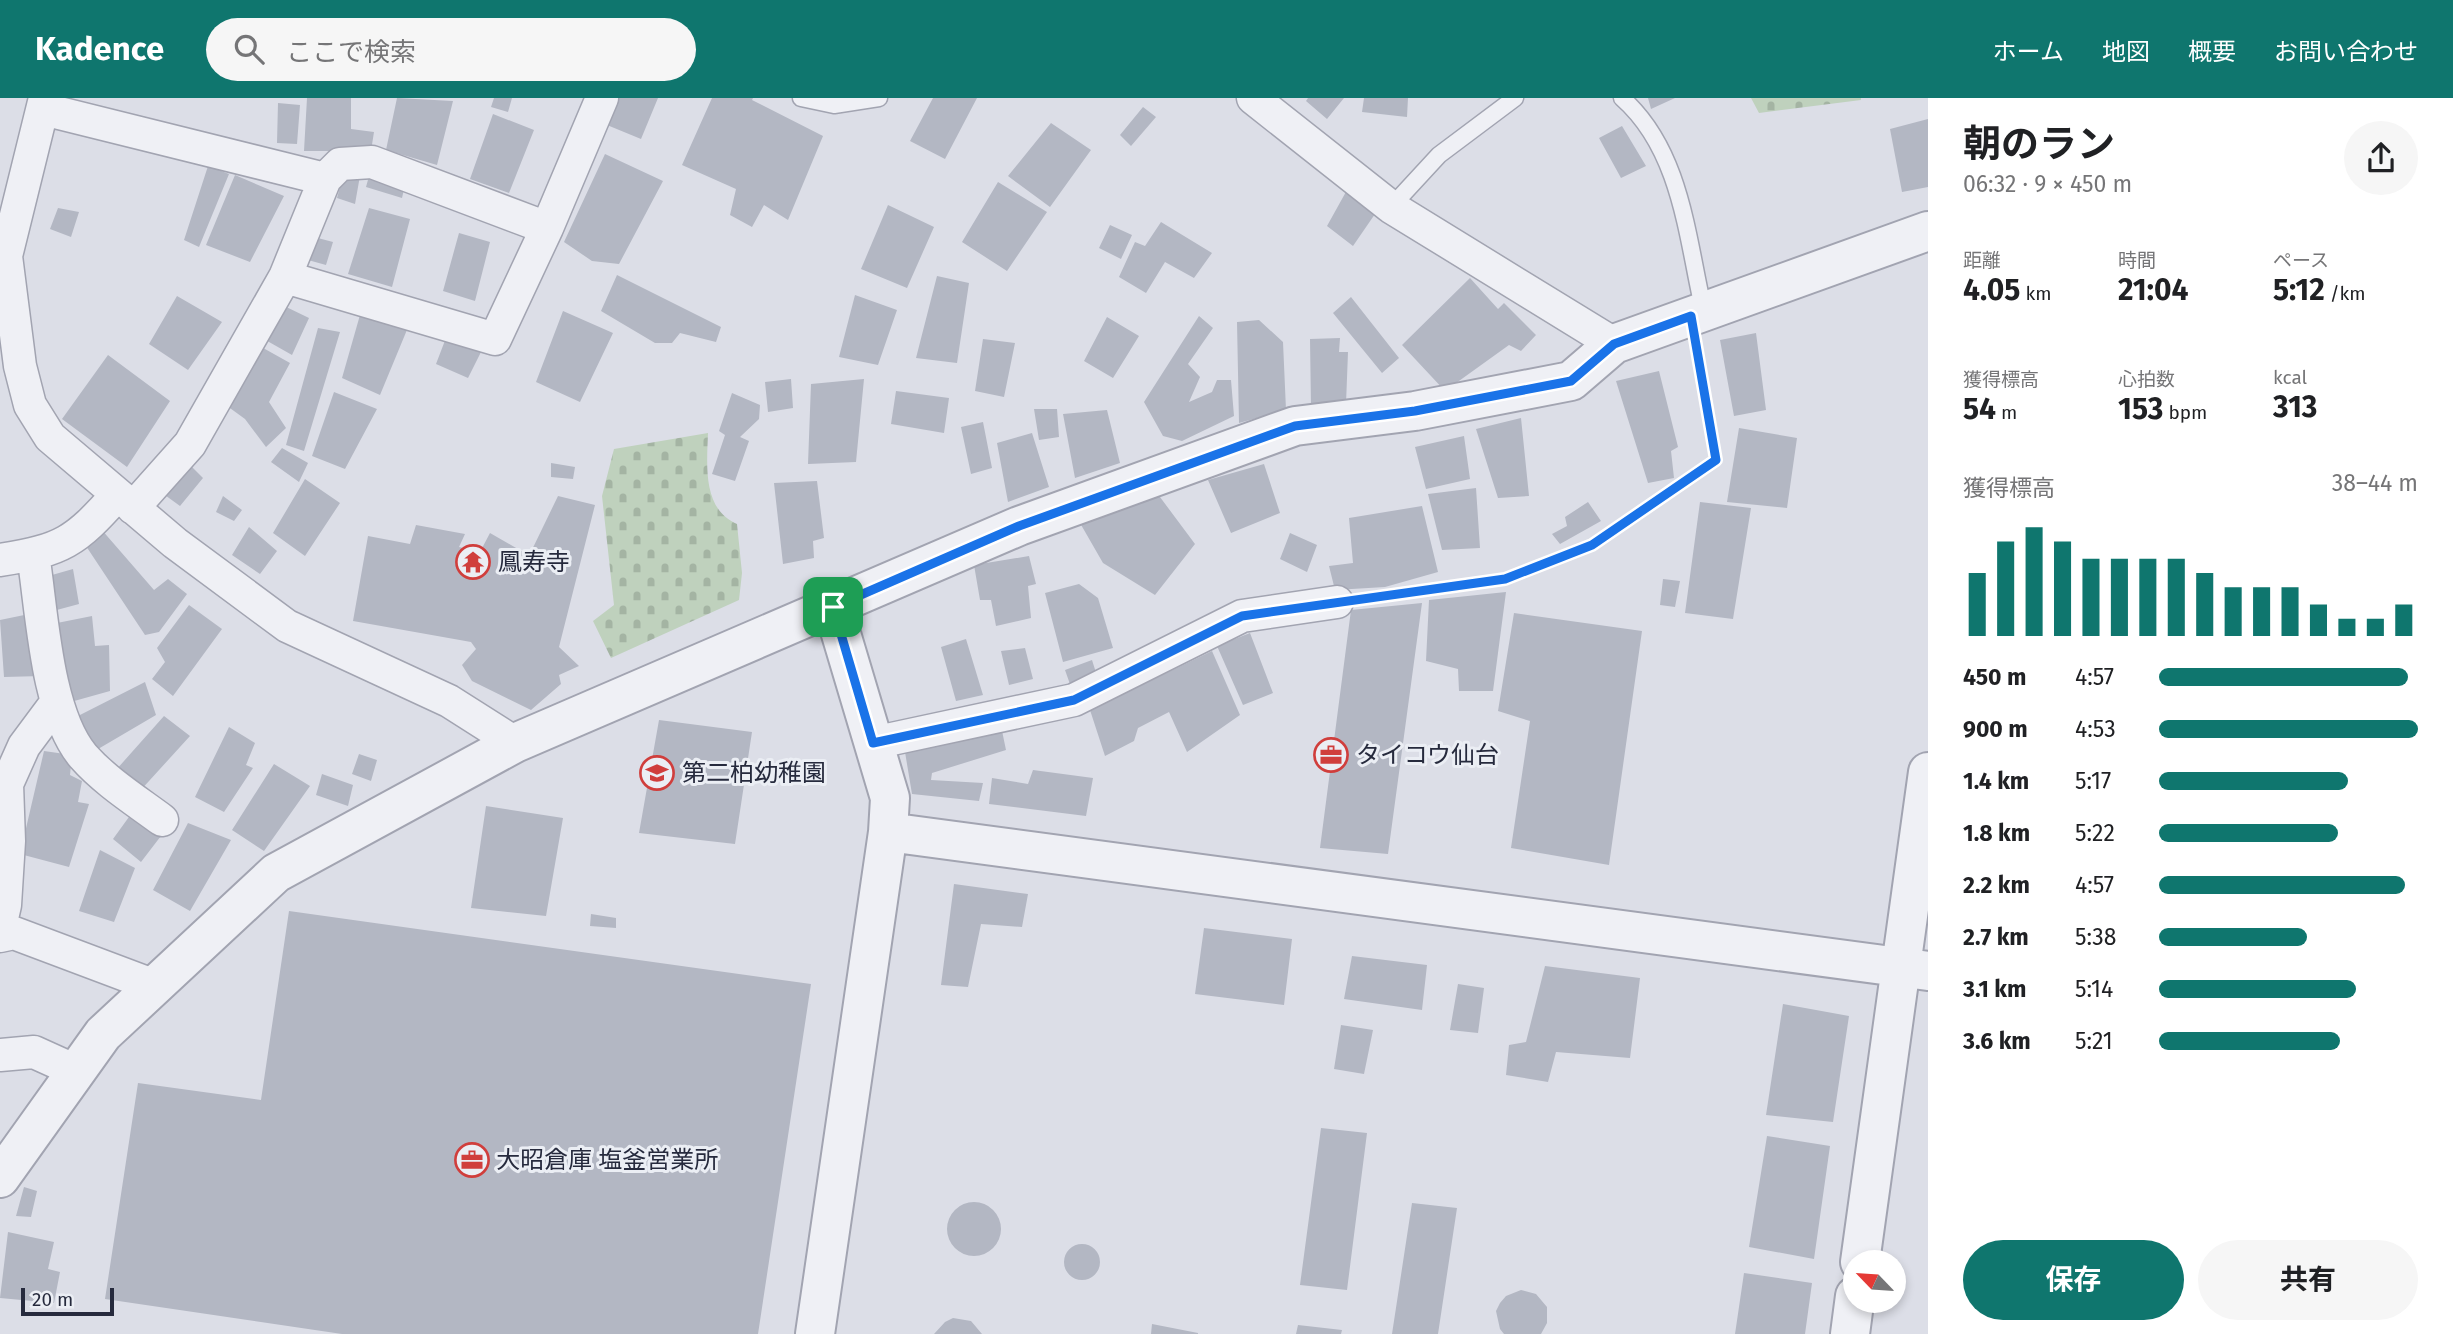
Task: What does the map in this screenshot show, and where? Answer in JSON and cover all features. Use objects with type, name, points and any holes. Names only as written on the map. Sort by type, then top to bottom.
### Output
[{"type":"street","points":[[285,277],[495,339],[547,228],[602,98]]},
{"type":"street","points":[[1253,98],[1391,207],[1614,344]]},
{"type":"street","points":[[325,179],[44,104],[3,257],[20,366],[30,405],[50,437],[125,501],[287,626],[449,701],[515,743]]},
{"type":"street","points":[[0,560],[59,548],[125,501],[190,444],[285,277],[325,179],[340,164],[372,162],[547,228]]},
{"type":"street","points":[[0,1178],[103,1034],[276,873],[515,743],[1019,526],[1295,426],[1415,411],[1571,381],[1614,344],[1928,231]]},
{"type":"street","points":[[33,554],[56,703],[82,754],[112,782],[162,820]]},
{"type":"street","points":[[873,743],[1074,700],[1242,616],[1336,602]]},
{"type":"street","points":[[815,1334],[888,832],[890,798],[833,607]]},
{"type":"street","points":[[0,928],[5,905],[9,841],[7,784],[24,746],[56,703]]},
{"type":"street","points":[[1862,1250],[1915,969],[1928,772]]},
{"type":"street","points":[[888,832],[1915,969]]},
{"type":"street","points":[[0,936],[14,933],[155,986]]},
{"type":"street","points":[[0,1055],[34,1052],[76,1071]]},
{"type":"street","points":[[1850,1334],[1853,1313]]},
{"type":"lane","points":[[801,98],[834,105],[879,98]]},
{"type":"lane","points":[[1391,207],[1439,155],[1515,98]]},
{"type":"lane","points":[[1622,98],[1639,113],[1667,160],[1681,204],[1697,314]]},
{"type":"path","points":[[1336,602],[1505,579],[1592,545],[1716,460],[1697,314]]},
{"type":"green space","points":[[1751,98],[1861,98],[1861,100],[1759,113]]},
{"type":"green space","points":[[708,433],[708,472],[712,497],[726,517],[737,524],[742,573],[739,600],[611,658],[593,621],[614,605],[602,496],[614,449]]},
{"type":"building","points":[[307,98],[351,98],[351,129],[374,132],[371,151],[304,151]]},
{"type":"building","points":[[397,98],[453,101],[437,165],[386,150]]},
{"type":"building","points":[[494,98],[512,98],[508,112],[491,107]]},
{"type":"building","points":[[617,98],[658,98],[641,139],[607,125]]},
{"type":"building","points":[[712,98],[753,98],[752,100],[823,136],[788,220],[764,205],[752,227],[730,215],[736,189],[682,165]]},
{"type":"building","points":[[933,98],[977,98],[945,159],[910,141]]},
{"type":"building","points":[[1308,98],[1344,98],[1327,119],[1306,101]]},
{"type":"building","points":[[1364,98],[1408,98],[1407,117],[1362,112]]},
{"type":"building","points":[[1648,98],[1675,98],[1651,109]]},
{"type":"building","points":[[278,103],[300,105],[297,144],[277,143]]},
{"type":"building","points":[[1143,107],[1156,117],[1131,146],[1120,135]]},
{"type":"building","points":[[493,114],[534,130],[509,193],[470,179]]},
{"type":"building","points":[[1928,119],[1928,187],[1902,192],[1890,129]]},
{"type":"building","points":[[1051,123],[1091,150],[1050,207],[1008,176]]},
{"type":"building","points":[[1622,126],[1646,166],[1621,178],[1599,138]]},
{"type":"building","points":[[605,154],[663,181],[619,264],[592,261],[564,242]]},
{"type":"building","points":[[208,166],[229,174],[199,247],[184,240]]},
{"type":"building","points":[[345,169],[361,170],[355,204],[337,198]]},
{"type":"building","points":[[371,169],[406,180],[402,198],[366,187]]},
{"type":"building","points":[[235,175],[284,196],[250,262],[206,245]]},
{"type":"building","points":[[998,182],[1047,212],[1007,271],[962,242]]},
{"type":"building","points":[[1347,190],[1375,214],[1353,246],[1327,226]]},
{"type":"building","points":[[888,205],[934,227],[907,288],[861,269]]},
{"type":"building","points":[[58,208],[79,212],[71,237],[50,229]]},
{"type":"building","points":[[369,208],[410,219],[392,287],[348,274]]},
{"type":"building","points":[[1161,222],[1212,253],[1194,278],[1165,262],[1146,293],[1119,277],[1135,242],[1145,246]]},
{"type":"building","points":[[1110,225],[1132,235],[1121,259],[1099,248]]},
{"type":"building","points":[[459,233],[490,242],[475,301],[443,291]]},
{"type":"building","points":[[314,237],[333,242],[326,265],[308,260]]},
{"type":"building","points":[[617,275],[721,327],[716,342],[680,333],[672,343],[655,343],[601,311]]},
{"type":"building","points":[[937,276],[969,283],[957,363],[916,358]]},
{"type":"building","points":[[1470,278],[1498,309],[1504,303],[1536,335],[1521,351],[1509,345],[1445,391],[1402,345]]},
{"type":"building","points":[[855,295],[897,310],[878,365],[839,357]]},
{"type":"building","points":[[177,296],[222,322],[188,370],[149,344]]},
{"type":"building","points":[[1351,297],[1399,358],[1382,373],[1333,313]]},
{"type":"building","points":[[278,303],[309,318],[292,355],[262,338]]},
{"type":"building","points":[[362,308],[409,325],[380,395],[342,378]]},
{"type":"building","points":[[563,311],[613,333],[580,402],[536,382]]},
{"type":"building","points":[[1199,316],[1213,328],[1188,364],[1200,377],[1189,402],[1212,392],[1217,380],[1231,380],[1234,416],[1182,441],[1163,436],[1144,402]]},
{"type":"building","points":[[1107,317],[1139,336],[1113,378],[1084,361]]},
{"type":"building","points":[[1259,320],[1283,342],[1286,410],[1239,423],[1237,322]]},
{"type":"building","points":[[318,328],[340,332],[304,451],[286,445]]},
{"type":"building","points":[[449,330],[485,344],[468,378],[436,364]]},
{"type":"building","points":[[1756,333],[1766,410],[1734,416],[1720,340]]},
{"type":"building","points":[[1340,338],[1339,352],[1348,352],[1346,404],[1311,408],[1310,339]]},
{"type":"building","points":[[983,339],[1015,343],[1004,397],[975,391]]},
{"type":"building","points":[[256,344],[290,363],[269,402],[286,428],[266,447],[245,419],[223,403]]},
{"type":"building","points":[[108,355],[170,401],[127,467],[62,419]]},
{"type":"building","points":[[1659,371],[1678,447],[1671,451],[1674,478],[1648,483],[1616,381]]},
{"type":"building","points":[[791,379],[793,408],[768,412],[765,382]]},
{"type":"building","points":[[864,379],[856,462],[808,464],[811,384]]},
{"type":"building","points":[[896,391],[949,398],[944,433],[891,424]]},
{"type":"building","points":[[334,392],[377,409],[345,469],[312,456]]},
{"type":"building","points":[[732,393],[760,405],[759,419],[740,437],[749,441],[735,481],[712,474],[725,435],[719,431]]},
{"type":"building","points":[[1034,409],[1057,409],[1059,437],[1039,440]]},
{"type":"building","points":[[1107,410],[1120,463],[1075,478],[1063,414]]},
{"type":"building","points":[[1521,418],[1529,496],[1498,498],[1476,429]]},
{"type":"building","points":[[983,422],[992,468],[971,474],[961,427]]},
{"type":"building","points":[[1739,428],[1797,438],[1787,508],[1727,502]]},
{"type":"building","points":[[1032,433],[1049,487],[1008,502],[997,443]]},
{"type":"building","points":[[1464,436],[1470,479],[1426,489],[1415,447]]},
{"type":"building","points":[[282,448],[308,463],[299,482],[271,462]]},
{"type":"building","points":[[185,460],[203,478],[180,506],[158,490]]},
{"type":"building","points":[[551,463],[575,467],[573,479],[551,477]]},
{"type":"building","points":[[1264,464],[1280,513],[1231,533],[1208,480]]},
{"type":"building","points":[[305,479],[340,503],[305,556],[273,533]]},
{"type":"building","points":[[817,481],[824,538],[813,541],[814,558],[783,564],[774,483]]},
{"type":"building","points":[[1476,488],[1480,548],[1442,550],[1428,494]]},
{"type":"building","points":[[1157,493],[1195,544],[1155,595],[1103,563],[1080,523]]},
{"type":"building","points":[[223,496],[242,510],[234,521],[216,512]]},
{"type":"building","points":[[558,496],[595,505],[559,647],[579,666],[559,675],[561,684],[531,710],[472,681],[462,665],[476,649],[471,642],[353,621],[368,536],[410,544],[416,525],[465,534],[459,547],[480,552],[490,533],[523,552],[521,559],[528,558]]},
{"type":"building","points":[[1588,502],[1601,521],[1560,544],[1552,534],[1567,526],[1565,517]]},
{"type":"building","points":[[1700,502],[1751,508],[1733,619],[1685,613]]},
{"type":"building","points":[[1422,506],[1438,572],[1385,587],[1335,590],[1329,566],[1353,563],[1349,518]]},
{"type":"building","points":[[249,527],[277,551],[260,574],[232,555]]},
{"type":"building","points":[[101,529],[154,590],[168,579],[187,594],[159,632],[145,635],[84,543]]},
{"type":"building","points":[[1290,533],[1317,545],[1307,572],[1280,559]]},
{"type":"building","points":[[1029,556],[1036,584],[1028,586],[1031,618],[996,626],[991,600],[980,600],[974,565]]},
{"type":"building","points":[[73,569],[79,604],[53,611],[45,577]]},
{"type":"building","points":[[1663,579],[1680,581],[1675,607],[1660,605]]},
{"type":"building","points":[[1079,584],[1098,598],[1113,648],[1063,662],[1045,593]]},
{"type":"building","points":[[1506,592],[1493,691],[1459,691],[1458,669],[1426,661],[1429,600]]},
{"type":"building","points":[[1422,603],[1388,854],[1320,848],[1351,610]]},
{"type":"building","points":[[189,605],[222,629],[173,696],[152,679],[165,662],[157,648]]},
{"type":"building","points":[[34,613],[42,676],[4,677],[0,620]]},
{"type":"building","points":[[1514,613],[1642,631],[1609,865],[1511,848],[1530,721],[1498,711]]},
{"type":"building","points":[[92,616],[95,646],[109,645],[110,691],[67,703],[52,624]]},
{"type":"building","points":[[1250,633],[1273,693],[1243,705],[1217,646]]},
{"type":"building","points":[[966,639],[983,695],[956,701],[941,647]]},
{"type":"building","points":[[1025,648],[1033,679],[1009,685],[1001,651]]},
{"type":"building","points":[[1212,651],[1240,715],[1187,752],[1169,712],[1138,728],[1134,741],[1105,756],[1090,710]]},
{"type":"building","points":[[1092,660],[1098,679],[1071,687],[1065,670]]},
{"type":"building","points":[[145,682],[156,715],[93,752],[76,717]]},
{"type":"building","points":[[164,716],[190,736],[139,792],[116,770]]},
{"type":"building","points":[[659,720],[752,732],[735,844],[639,833]]},
{"type":"building","points":[[1001,726],[1006,750],[932,773],[931,780],[983,783],[979,801],[912,794],[905,752]]},
{"type":"building","points":[[229,727],[255,743],[246,765],[253,768],[224,812],[195,797]]},
{"type":"building","points":[[44,751],[72,755],[70,775],[82,781],[78,802],[89,804],[69,867],[20,854]]},
{"type":"building","points":[[359,754],[377,760],[371,781],[352,774]]},
{"type":"building","points":[[274,764],[310,786],[264,851],[232,830]]},
{"type":"building","points":[[1033,770],[1093,778],[1086,816],[989,804],[992,778],[1028,784]]},
{"type":"building","points":[[322,774],[353,785],[348,806],[316,795]]},
{"type":"building","points":[[486,806],[563,818],[546,916],[471,908]]},
{"type":"building","points":[[134,810],[164,832],[141,862],[113,839]]},
{"type":"building","points":[[188,823],[231,840],[190,911],[153,890]]},
{"type":"building","points":[[100,850],[135,868],[114,922],[79,911]]},
{"type":"building","points":[[954,884],[1028,894],[1022,927],[981,924],[968,987],[941,985]]},
{"type":"building","points":[[289,911],[811,984],[758,1334],[342,1334],[105,1299],[138,1083],[261,1100]]},
{"type":"building","points":[[591,914],[616,918],[616,928],[590,926]]},
{"type":"building","points":[[1204,928],[1292,939],[1284,1005],[1195,994]]},
{"type":"building","points":[[1352,956],[1427,965],[1422,1010],[1344,999]]},
{"type":"building","points":[[1545,966],[1640,978],[1630,1058],[1556,1052],[1548,1082],[1506,1075],[1509,1045],[1526,1042]]},
{"type":"building","points":[[1458,984],[1484,988],[1478,1033],[1450,1030]]},
{"type":"building","points":[[1783,1004],[1849,1016],[1833,1122],[1766,1115]]},
{"type":"building","points":[[1341,1025],[1373,1030],[1364,1074],[1334,1069]]},
{"type":"building","points":[[1321,1128],[1367,1133],[1347,1290],[1300,1285]]},
{"type":"building","points":[[1767,1136],[1830,1146],[1814,1259],[1749,1247]]},
{"type":"building","points":[[24,1187],[37,1191],[31,1217],[16,1216]]},
{"type":"building","points":[[979,1202],[989,1206],[997,1214],[1001,1229],[997,1244],[989,1252],[969,1256],[959,1252],[951,1244],[947,1224],[951,1214],[959,1206]]},
{"type":"building","points":[[1412,1203],[1457,1208],[1438,1334],[1392,1334]]},
{"type":"building","points":[[8,1232],[54,1242],[48,1269],[60,1272],[54,1303],[0,1298]]},
{"type":"building","points":[[1082,1244],[1095,1249],[1100,1262],[1095,1275],[1082,1280],[1069,1275],[1064,1262],[1069,1249]]},
{"type":"building","points":[[1744,1273],[1812,1283],[1805,1334],[1735,1334]]},
{"type":"building","points":[[1521,1290],[1536,1294],[1547,1307],[1547,1323],[1541,1334],[1504,1334],[1500,1329],[1496,1311],[1500,1303],[1506,1296]]},
{"type":"building","points":[[953,1318],[971,1321],[982,1334],[934,1334]]},
{"type":"building","points":[[1152,1324],[1198,1333],[1198,1334],[1151,1334]]},
{"type":"building","points":[[1298,1325],[1342,1330],[1341,1334],[1296,1334]]},
{"type":"place","name":"鳳寿寺","points":[[473,562]]},
{"type":"place","name":"タイコウ仙台","points":[[1331,755]]},
{"type":"place","name":"第二柏幼稚園","points":[[657,773]]},
{"type":"place","name":"大昭倉庫 塩釜営業所","points":[[472,1160]]},
{"type":"route","points":[[1691,316],[1716,460],[1592,545],[1505,579],[1242,616],[1074,700],[873,743],[833,607],[1019,526],[1295,426],[1415,411],[1571,381],[1614,344],[1691,316]]}]
